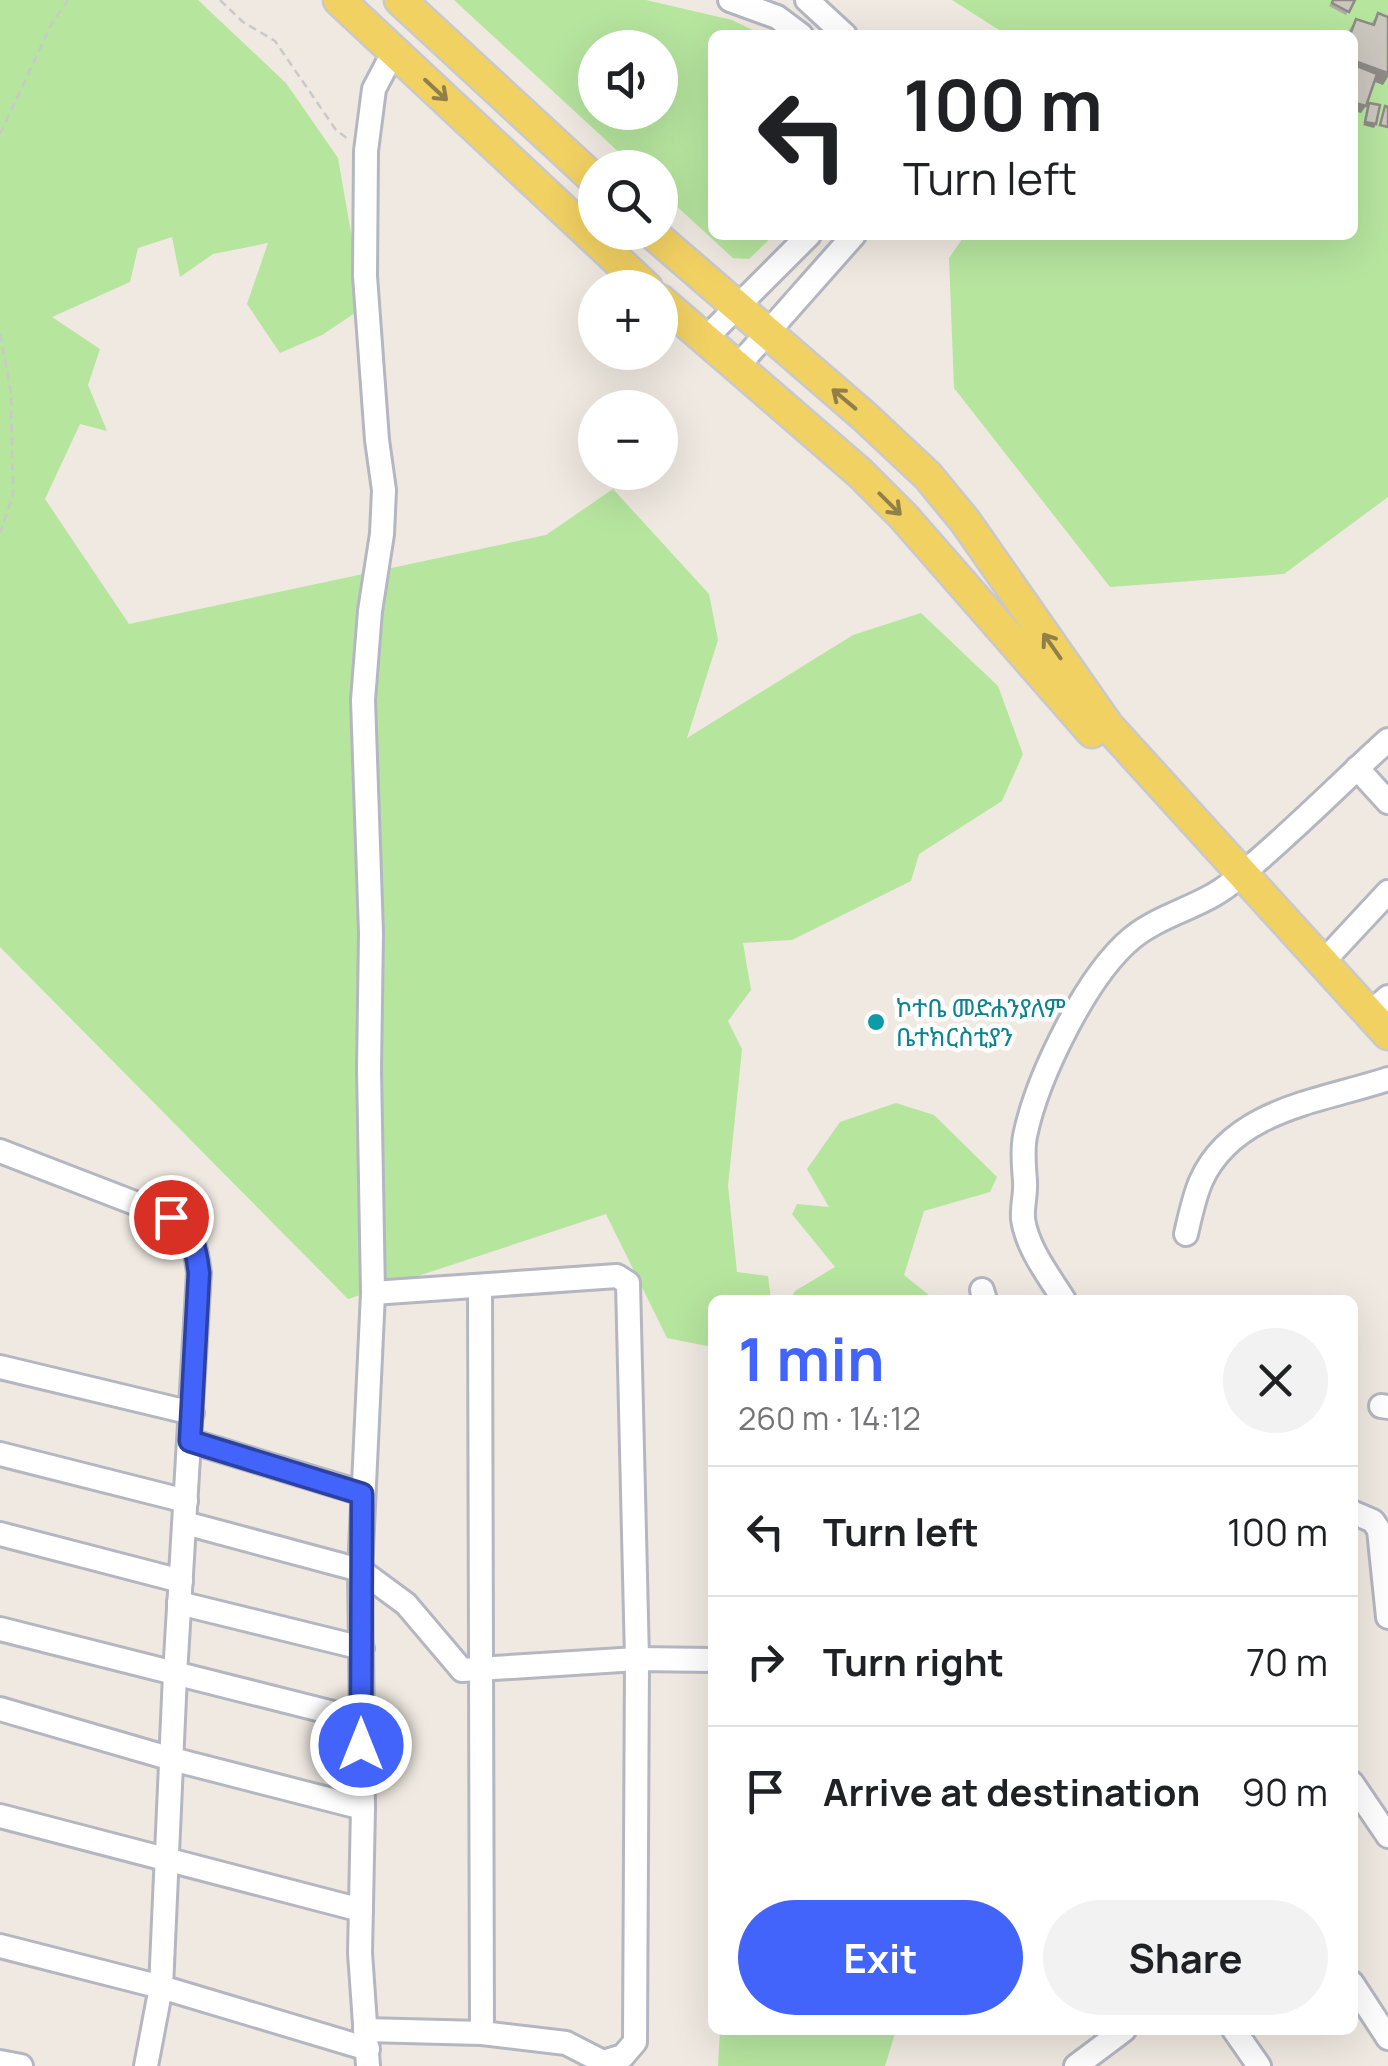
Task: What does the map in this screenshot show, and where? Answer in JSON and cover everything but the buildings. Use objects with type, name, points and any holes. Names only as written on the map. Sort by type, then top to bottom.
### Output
[{"type":"main road","points":[[338,0],[628,270]]},
{"type":"main road","points":[[400,0],[578,164]]},
{"type":"main road","points":[[672,250],[928,476],[965,521],[1103,732]]},
{"type":"main road","points":[[678,316],[860,473],[903,516],[1103,732],[1388,1061]]},
{"type":"main road","points":[[1234,881],[1321,964],[1382,1015]]},
{"type":"street","points":[[730,0],[777,17],[794,30]]},
{"type":"street","points":[[806,0],[839,30]]},
{"type":"street","points":[[367,2048],[362,2013],[360,1570],[373,1293],[371,934],[363,700],[384,490],[365,276],[366,151],[374,89],[394,52]]},
{"type":"street","points":[[705,340],[804,240]]},
{"type":"street","points":[[737,366],[850,240]]},
{"type":"street","points":[[1061,1295],[1028,1239],[1024,1220],[1025,1135],[1052,1058],[1083,1002],[1122,948],[1168,916],[1234,881],[1388,740]]},
{"type":"street","points":[[1357,768],[1388,802]]},
{"type":"street","points":[[1321,964],[1388,892]]},
{"type":"street","points":[[1186,1234],[1201,1181],[1216,1156],[1256,1121],[1388,1079]]},
{"type":"street","points":[[0,1151],[171,1217],[186,1226],[196,1246],[199,1273],[174,1675],[161,1987],[146,2066]]},
{"type":"street","points":[[0,1946],[161,1987],[367,2048],[482,2033],[566,2043],[603,2062],[623,2056],[635,2042],[636,1658],[628,1283],[616,1276],[373,1293]]},
{"type":"street","points":[[480,1286],[482,2033]]},
{"type":"street","points":[[0,1367],[192,1413]]},
{"type":"street","points":[[190,1441],[362,1494]]},
{"type":"street","points":[[0,1454],[360,1570],[406,1604],[462,1670],[636,1658],[708,1660]]},
{"type":"street","points":[[1371,1512],[1382,1545],[1388,1617]]},
{"type":"street","points":[[0,1534],[362,1648]]},
{"type":"street","points":[[0,1630],[361,1720]]},
{"type":"street","points":[[0,1709],[363,1808]]},
{"type":"street","points":[[1358,1792],[1388,1836]]},
{"type":"street","points":[[0,1816],[361,1910]]},
{"type":"street","points":[[1358,1992],[1388,2038]]},
{"type":"street","points":[[1076,2066],[1117,2035]]},
{"type":"street","points":[[1237,2035],[1259,2066]]},
{"type":"street","points":[[0,2062],[21,2066]]},
{"type":"path","points":[[0,134],[52,23],[68,0]]},
{"type":"path","points":[[220,0],[243,22],[275,42],[336,130],[366,151]]},
{"type":"path","points":[[0,334],[10,392],[13,495],[0,533]]},
{"type":"green space","points":[[0,0],[198,0],[286,83],[338,158],[364,307],[322,335],[280,353],[247,304],[268,243],[213,254],[180,277],[172,237],[138,248],[130,282],[52,317],[100,349],[88,385],[107,431],[80,424],[45,499],[129,624],[546,535],[614,490],[709,594],[718,640],[687,738],[853,635],[921,613],[998,686],[1023,754],[1002,801],[919,854],[911,881],[792,940],[743,943],[751,990],[728,1021],[742,1049],[728,1186],[737,1272],[768,1276],[770,1295],[708,1295],[708,1346],[667,1338],[606,1214],[348,1299],[0,947]]},
{"type":"green space","points":[[454,0],[646,0],[732,20],[753,30],[708,30],[708,235],[678,208],[678,150],[617,150],[595,130],[678,130],[678,30],[578,30],[578,114]]},
{"type":"green space","points":[[952,0],[1388,0],[1388,497],[1284,574],[1110,587],[954,388],[949,258],[962,240],[1358,240],[1358,30],[999,30]]},
{"type":"green space","points":[[713,240],[769,240],[749,259],[733,258]]},
{"type":"green space","points":[[896,1103],[934,1115],[997,1177],[990,1192],[924,1211],[904,1275],[929,1295],[793,1295],[835,1267],[792,1214],[797,1204],[829,1207],[807,1169],[840,1122]]},
{"type":"green space","points":[[720,2035],[894,2035],[885,2066],[718,2066]]},
{"type":"place","name":"ኮተቤ መድሐንያለም ቤተክርስቲያን","points":[[876,1022]]},
{"type":"route","points":[[171,1217],[186,1226],[196,1246],[199,1273],[190,1441],[362,1494],[361,1745]]}]
